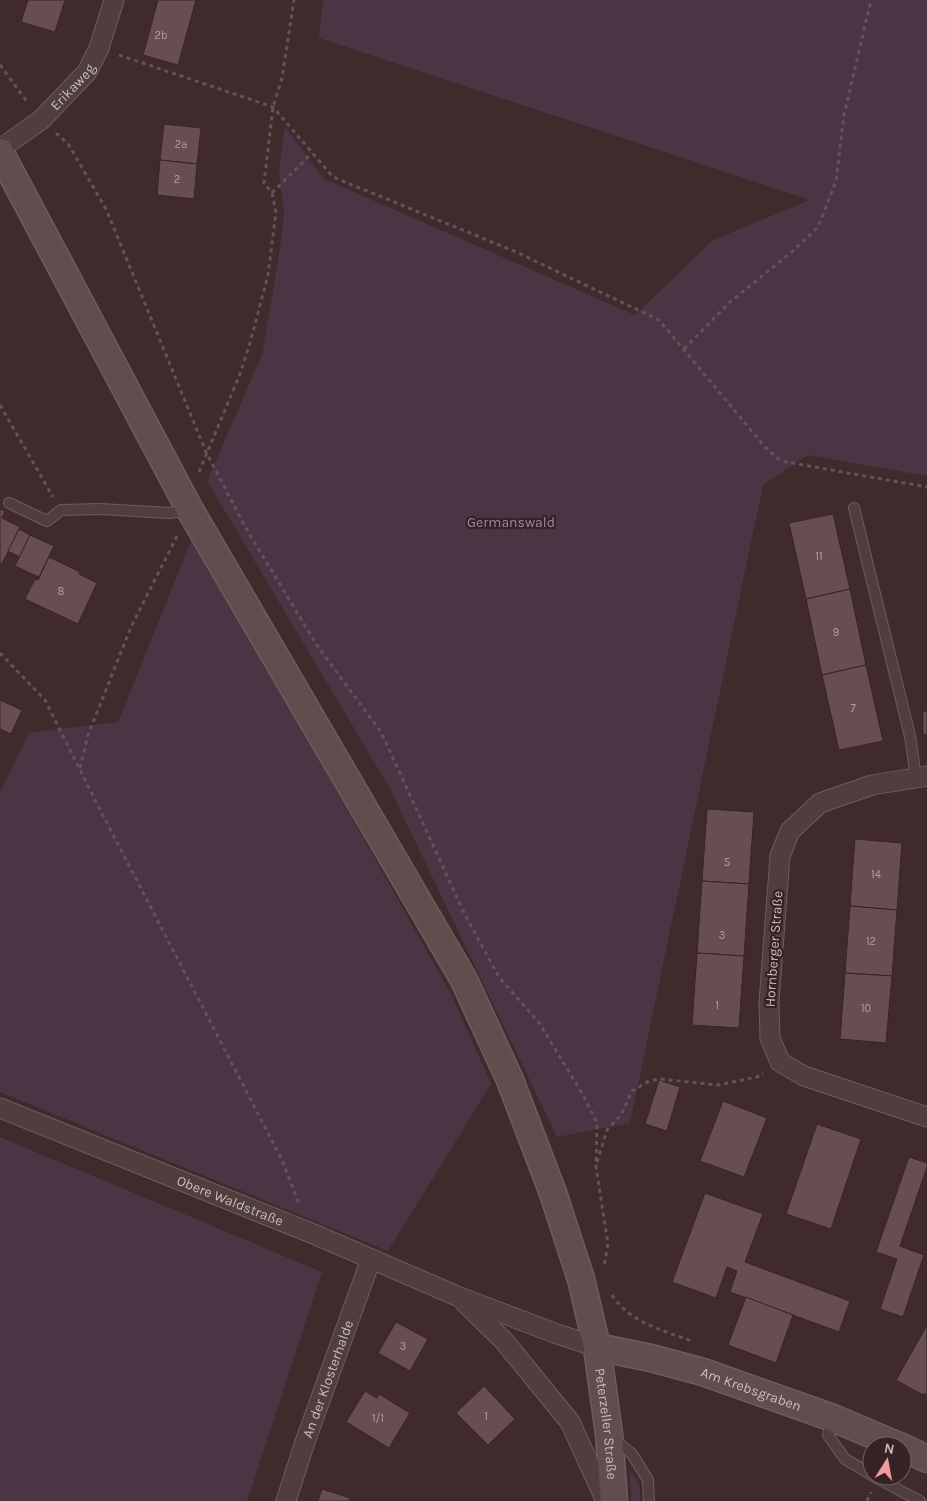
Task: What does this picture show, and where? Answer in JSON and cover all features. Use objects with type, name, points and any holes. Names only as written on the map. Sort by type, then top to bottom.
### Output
[{"type":"main road","name":"Peterzeller Straße","points":[[0,151],[190,510],[464,980],[510,1080],[553,1193],[582,1279],[597,1347],[609,1434],[614,1501]]},
{"type":"main road","name":"Am Krebsgraben","points":[[597,1347],[651,1358],[703,1372],[833,1418],[875,1436]]},
{"type":"main road","name":"Am Krebsgraben","points":[[912,1452],[927,1459]]},
{"type":"street","name":"Erikaweg","points":[[0,151],[41,120],[87,72],[99,48],[114,0]]},
{"type":"street","name":"Hornberger Straße","points":[[780,1062],[770,1038],[769,1002],[780,856],[790,831],[820,803],[872,785],[922,777]]},
{"type":"street","points":[[780,1062],[804,1076],[927,1117]]},
{"type":"street","name":"Obere Waldstraße","points":[[0,1108],[316,1235],[457,1296],[597,1347]]},
{"type":"street","name":"An der Klosterhalde","points":[[286,1501],[305,1442],[371,1258]]},
{"type":"street","name":"Obere Waldstraße","points":[[457,1296],[504,1341],[570,1422],[606,1501]]},
{"type":"lane","points":[[9,503],[47,521],[61,510],[101,509],[169,512],[190,510]]},
{"type":"lane","points":[[854,508],[910,736],[922,777]]},
{"type":"lane","points":[[833,1418],[828,1435],[845,1459],[862,1469]]},
{"type":"lane","points":[[609,1434],[632,1454],[648,1480],[649,1501]]},
{"type":"lane","points":[[892,1486],[920,1501]]},
{"type":"path","points":[[198,473],[240,374],[268,275],[276,212],[272,193],[264,183],[273,107],[282,78],[294,0]]},
{"type":"path","points":[[684,349],[730,302],[793,251],[818,227],[836,181],[844,115],[871,0]]},
{"type":"path","points":[[99,48],[273,107],[333,177],[514,251],[659,320],[765,447],[781,460],[927,487]]},
{"type":"path","points":[[0,65],[41,120],[68,145],[106,209],[206,452],[247,530],[318,647],[381,732],[466,915],[499,978],[540,1024],[583,1095],[597,1123],[596,1167],[608,1244],[603,1275]]},
{"type":"path","points":[[272,193],[312,153]]},
{"type":"path","points":[[0,404],[61,510]]},
{"type":"path","points":[[80,768],[88,735],[131,627],[190,510]]},
{"type":"path","points":[[0,653],[45,700],[282,1160],[300,1209]]},
{"type":"path","points":[[596,1167],[607,1130],[621,1115],[632,1091],[649,1081],[660,1080],[718,1085],[757,1077],[780,1062]]},
{"type":"green space","name":"Germanswald","points":[[323,0],[927,0],[927,476],[808,455],[763,485],[630,1123],[557,1137],[389,787],[207,481],[262,355],[284,215],[279,169],[285,127],[324,179],[635,315],[713,240],[810,200],[319,38]]},
{"type":"green space","points":[[193,536],[451,994],[491,1084],[388,1251],[0,1092],[0,793],[29,733],[118,722]]},
{"type":"green space","points":[[0,1137],[322,1272],[247,1501],[0,1501]]},
{"type":"green space","points":[[630,1471],[639,1485],[640,1501],[631,1501]]},
{"type":"building","points":[[28,0],[65,0],[55,32],[21,22]]},
{"type":"building","points":[[158,0],[196,0],[178,65],[143,55]]},
{"type":"building","points":[[164,124],[201,128],[197,164],[160,160]]},
{"type":"building","points":[[160,160],[197,164],[194,199],[157,195]]},
{"type":"building","points":[[0,509],[5,511],[2,518],[20,527],[2,564],[0,563]]},
{"type":"building","points":[[833,514],[850,589],[806,599],[789,523]]},
{"type":"building","points":[[19,529],[30,535],[20,557],[8,551]]},
{"type":"building","points":[[30,535],[54,546],[39,577],[15,566]]},
{"type":"building","points":[[49,557],[80,572],[79,574],[97,583],[78,624],[25,599],[35,579],[38,580]]},
{"type":"building","points":[[850,589],[866,665],[822,675],[806,599]]},
{"type":"building","points":[[866,665],[883,741],[839,750],[822,675]]},
{"type":"building","points":[[0,700],[22,710],[11,734],[0,729]]},
{"type":"building","points":[[923,711],[927,711],[927,735],[923,734]]},
{"type":"building","points":[[707,809],[754,812],[749,884],[702,881]]},
{"type":"building","points":[[855,839],[902,843],[897,910],[850,906]]},
{"type":"building","points":[[702,881],[749,884],[744,956],[697,953]]},
{"type":"building","points":[[850,906],[897,910],[892,976],[845,973]]},
{"type":"building","points":[[697,953],[744,956],[739,1028],[692,1025]]},
{"type":"building","points":[[845,973],[892,976],[886,1043],[840,1039]]},
{"type":"building","points":[[659,1080],[680,1087],[667,1131],[645,1124]]},
{"type":"building","points":[[723,1101],[767,1118],[744,1177],[700,1161]]},
{"type":"building","points":[[817,1124],[861,1139],[831,1229],[786,1214]]},
{"type":"building","points":[[909,1157],[927,1163],[927,1167],[900,1246],[924,1255],[903,1317],[880,1309],[897,1259],[876,1252]]},
{"type":"building","points":[[705,1193],[763,1214],[745,1262],[850,1301],[839,1332],[730,1292],[737,1271],[727,1267],[716,1298],[672,1282]]},
{"type":"building","points":[[746,1297],[793,1315],[776,1363],[728,1345]]},
{"type":"building","points":[[396,1322],[428,1339],[410,1371],[378,1353]]},
{"type":"building","points":[[927,1325],[927,1394],[921,1394],[896,1380]]},
{"type":"building","points":[[484,1386],[515,1419],[488,1445],[456,1413]]},
{"type":"building","points":[[365,1391],[377,1398],[379,1394],[410,1413],[389,1448],[346,1422]]},
{"type":"building","points":[[322,1489],[350,1498],[349,1501],[318,1501]]}]
